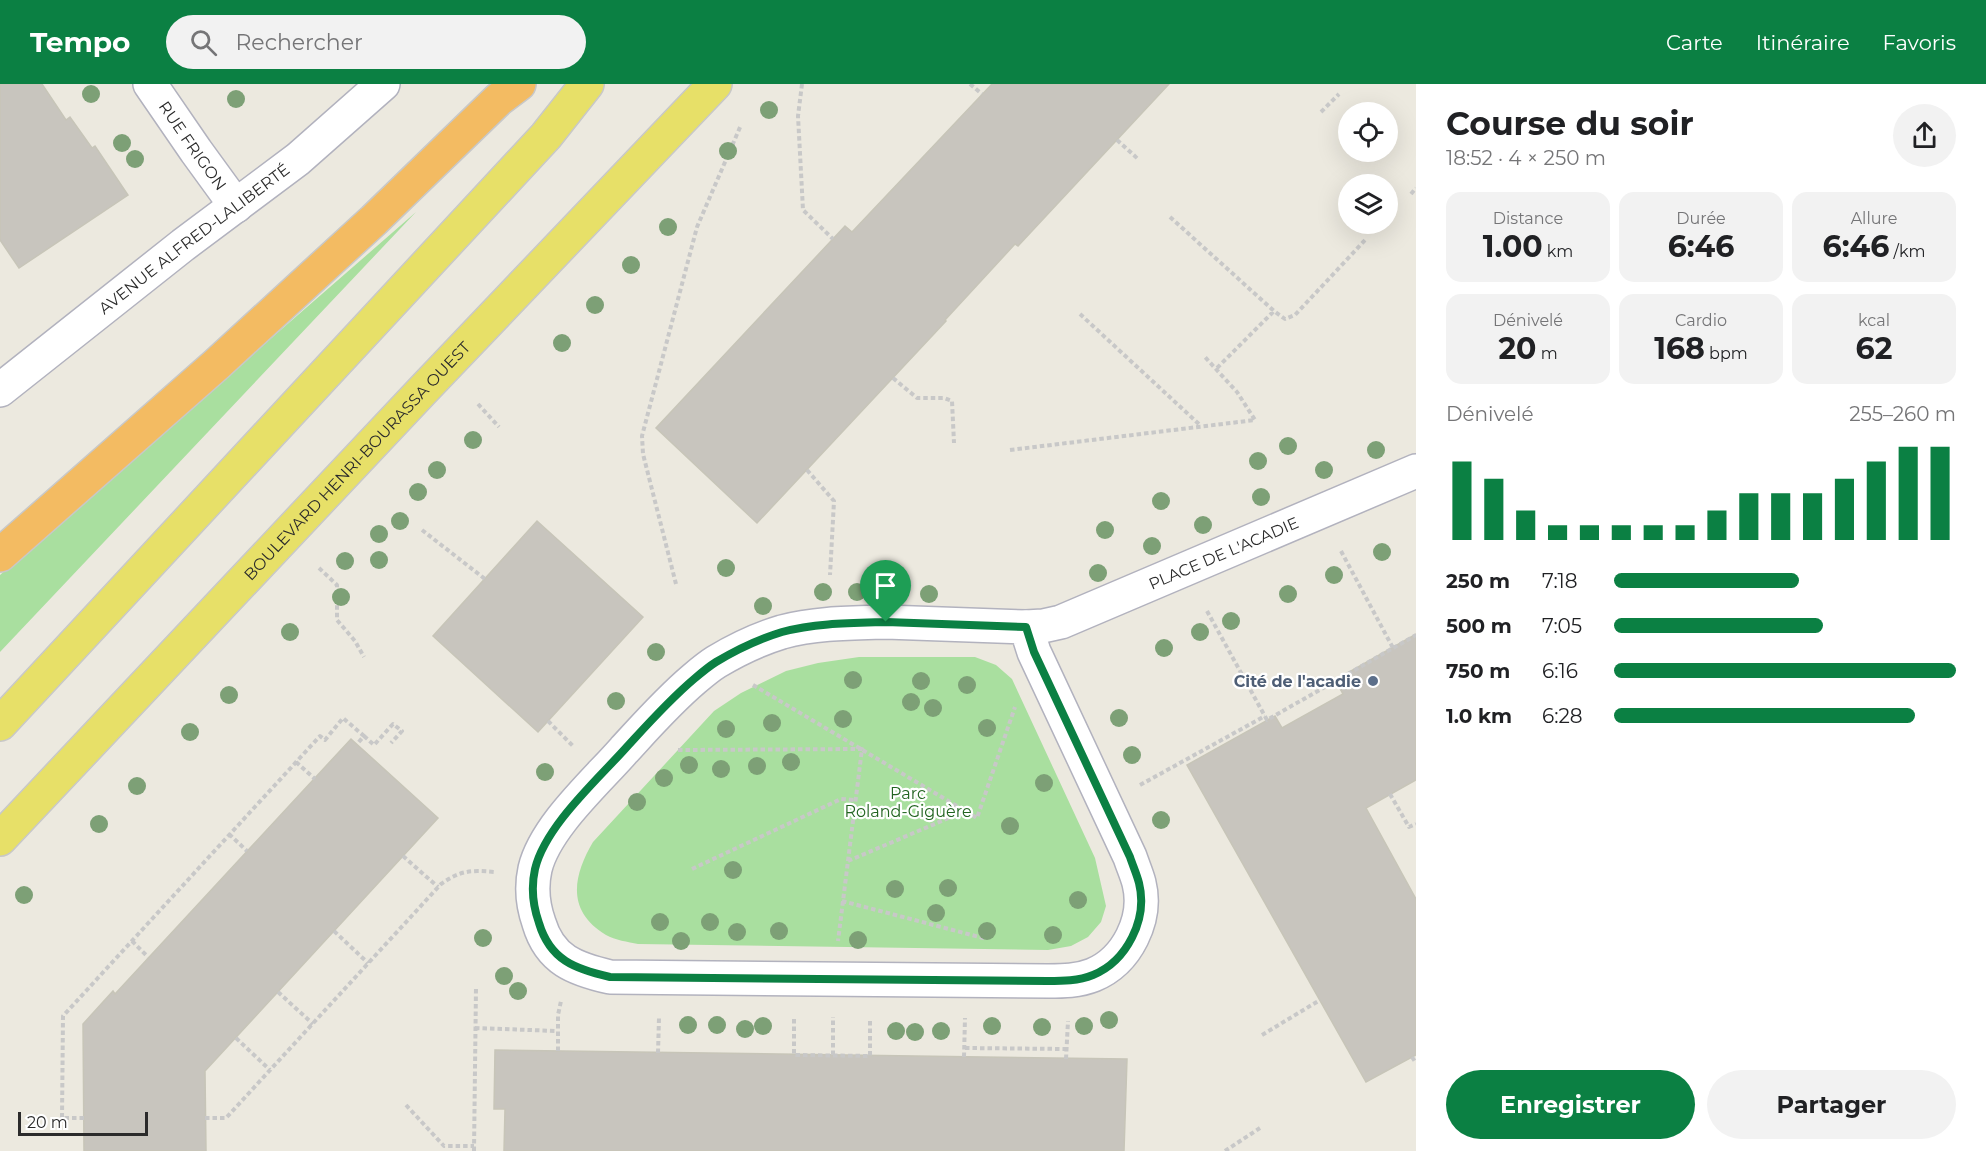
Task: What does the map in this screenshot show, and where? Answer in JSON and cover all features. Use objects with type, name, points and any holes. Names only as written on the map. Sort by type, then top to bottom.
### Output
[{"type":"highway","points":[[0,555],[217,364],[374,220],[499,99],[519,84]]},
{"type":"main road","points":[[0,724],[546,136],[586,84]]},
{"type":"main road","name":"BOULEVARD HENRI-BOURASSA OUEST","points":[[0,839],[431,381],[715,84]]},
{"type":"street","name":"RUE FRIGON","points":[[150,84],[236,206]]},
{"type":"street","name":"AVENUE ALFRED-LALIBERTÉ","points":[[0,390],[183,245],[298,159],[383,84]]},
{"type":"street","name":"PLACE DE L'ACADIE","points":[[1026,627],[1034,652],[1130,857],[1140,885],[1140,910],[1136,930],[1125,950],[1109,966],[1094,975],[1074,980],[1047,981],[610,977],[570,965],[551,950],[534,908],[535,869],[545,843],[566,814],[672,698],[713,663],[755,642],[783,632],[815,627],[886,622],[1026,627],[1061,622],[1416,471]]},
{"type":"path","points":[[802,84],[798,117],[803,210],[833,239]]},
{"type":"path","points":[[970,84],[982,94]]},
{"type":"path","points":[[1321,112],[1339,94]]},
{"type":"path","points":[[676,584],[643,454],[642,436],[697,227],[741,125]]},
{"type":"path","points":[[1117,140],[1138,159]]},
{"type":"path","points":[[1411,194],[1416,188]]},
{"type":"path","points":[[1170,217],[1285,319],[1295,315],[1367,238]]},
{"type":"path","points":[[1217,369],[1274,311]]},
{"type":"path","points":[[1080,314],[1202,426]]},
{"type":"path","points":[[1010,450],[1255,420],[1237,392],[1204,356]]},
{"type":"path","points":[[893,378],[917,398],[952,400],[954,443]]},
{"type":"path","points":[[478,404],[499,427]]},
{"type":"path","points":[[807,470],[834,501],[830,575]]},
{"type":"path","points":[[422,530],[485,579]]},
{"type":"path","points":[[1341,551],[1392,648]]},
{"type":"path","points":[[319,568],[337,585],[337,620],[355,641],[364,657]]},
{"type":"path","points":[[1206,611],[1267,720],[1416,635]]},
{"type":"path","points":[[746,681],[977,818],[1016,706]]},
{"type":"path","points":[[1136,788],[1265,716]]},
{"type":"path","points":[[84,1118],[62,1118],[63,1016],[320,736],[325,740],[343,718],[374,745],[393,724],[402,731],[391,743]]},
{"type":"path","points":[[548,721],[580,753]]},
{"type":"path","points":[[357,744],[364,736]]},
{"type":"path","points":[[677,750],[861,749]]},
{"type":"path","points":[[838,942],[861,749]]},
{"type":"path","points":[[296,762],[315,778]]},
{"type":"path","points":[[1390,794],[1409,828],[1416,824]]},
{"type":"path","points":[[692,869],[841,799],[855,800]]},
{"type":"path","points":[[848,862],[966,811]]},
{"type":"path","points":[[229,834],[247,851]]},
{"type":"path","points":[[403,856],[438,887]]},
{"type":"path","points":[[205,1118],[226,1118],[438,887],[455,874],[472,870],[496,872]]},
{"type":"path","points":[[842,901],[998,942]]},
{"type":"path","points":[[334,931],[369,963]]},
{"type":"path","points":[[132,941],[148,957]]},
{"type":"path","points":[[406,1105],[444,1146],[474,1148],[476,987]]},
{"type":"path","points":[[278,992],[312,1024]]},
{"type":"path","points":[[1262,1035],[1320,1000]]},
{"type":"path","points":[[558,1051],[557,1030],[561,1001]]},
{"type":"path","points":[[658,1053],[659,1012]]},
{"type":"path","points":[[794,1014],[794,1055],[870,1056],[870,1016]]},
{"type":"path","points":[[832,1055],[833,1014]]},
{"type":"path","points":[[964,1057],[965,1016]]},
{"type":"path","points":[[1066,1059],[1069,1016]]},
{"type":"path","points":[[475,1028],[557,1030]]},
{"type":"path","points":[[236,1038],[270,1070]]},
{"type":"path","points":[[965,1048],[1067,1049]]},
{"type":"path","points":[[1412,1057],[1416,1063]]},
{"type":"path","points":[[1225,1151],[1260,1128]]},
{"type":"green space","points":[[416,212],[0,652],[0,575]]},
{"type":"green space","name":"Parc Roland-Giguère","points":[[859,657],[975,657],[996,665],[1012,679],[1095,858],[1106,906],[1101,922],[1088,937],[1071,946],[1048,950],[638,944],[617,940],[606,935],[593,926],[584,915],[579,904],[578,880],[581,867],[593,842],[714,711],[741,693],[786,671],[818,663]]},
{"type":"building","points":[[0,84],[42,84],[66,120],[70,117],[92,148],[95,146],[128,195],[19,268],[0,240]]},
{"type":"building","points":[[992,84],[1169,84],[1018,246],[1015,244],[757,523],[656,428],[845,226],[852,232]]},
{"type":"building","points":[[537,521],[643,617],[538,732],[433,636]]},
{"type":"building","points":[[1416,634],[1416,780],[1366,808],[1416,899],[1416,1055],[1366,1082],[1187,765],[1275,716],[1282,728],[1343,694],[1335,680]]},
{"type":"building","points":[[351,739],[438,818],[205,1071],[206,1151],[84,1151],[83,1024],[113,991],[115,994]]},
{"type":"building","points":[[495,1050],[1127,1059],[1124,1151],[504,1151],[505,1109],[494,1109]]},
{"type":"place","name":"Cité de l'acadie","points":[[1373,681]]},
{"type":"route","points":[[886,622],[1026,627],[1034,652],[1130,857],[1140,885],[1140,910],[1136,930],[1125,950],[1109,966],[1094,975],[1074,980],[1047,981],[610,977],[570,965],[551,950],[542,934],[534,908],[535,869],[545,843],[566,814],[672,698],[713,663],[755,642],[783,632],[852,623],[886,622]]}]
